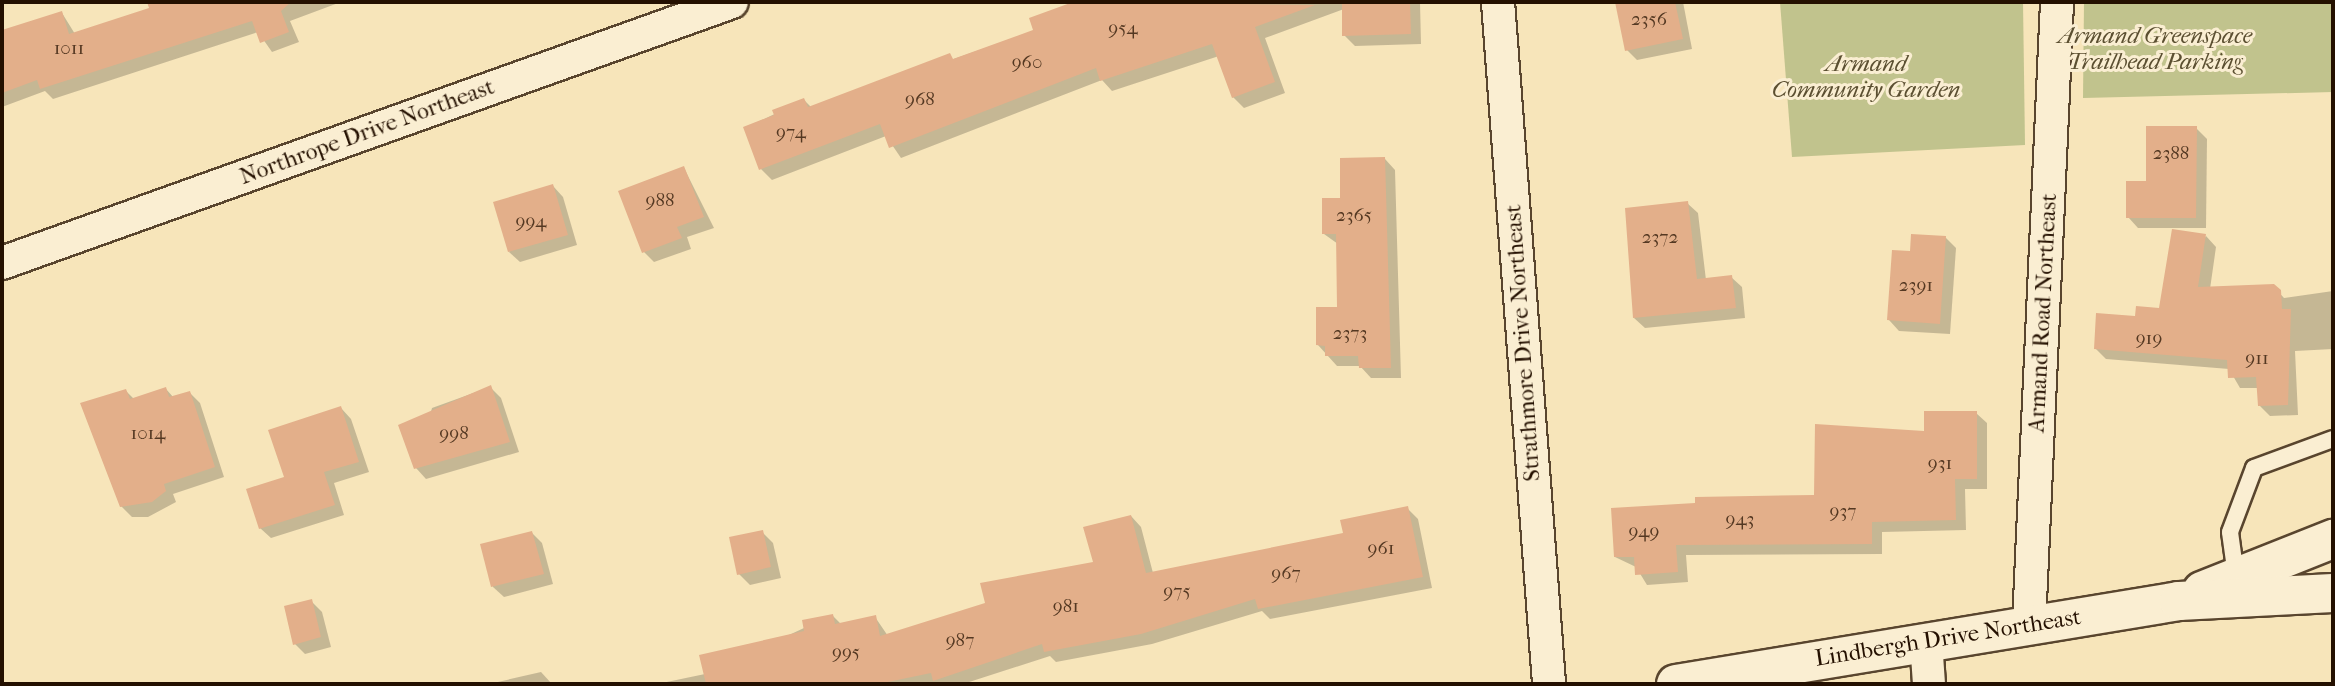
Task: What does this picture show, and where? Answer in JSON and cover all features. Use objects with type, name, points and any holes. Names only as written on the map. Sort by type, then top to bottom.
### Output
[{"type":"main road","name":"Lindbergh Drive Northeast","points":[[2179,601],[2333,539]]},
{"type":"main road","name":"Lindbergh Drive Northeast","points":[[1676,684],[2179,601],[2333,593]]},
{"type":"street","name":"Northrope Drive Northeast","points":[[2,263],[732,2]]},
{"type":"street","name":"Strathmore Drive Northeast","points":[[1498,2],[1549,684]]},
{"type":"street","name":"Armand Road Northeast","points":[[2029,624],[2057,2]]},
{"type":"street","points":[[1926,641],[1929,684]]},
{"type":"lane","points":[[2236,576],[2230,532],[2254,468],[2333,439]]},
{"type":"green space","name":"Armand Community Garden","points":[[1780,2],[2023,2],[2025,145],[1792,157]]},
{"type":"green space","name":"Armand Greenspace Trailhead Parking","points":[[2084,2],[2333,2],[2333,92],[2083,98]]},
{"type":"building","points":[[147,2],[291,2],[281,11],[289,32],[260,43],[252,21],[40,89],[37,80],[2,93],[2,30],[62,11],[69,34],[149,8]]},
{"type":"building","points":[[1073,2],[1315,5],[1255,27],[1275,82],[1232,98],[1212,44],[1100,81],[1096,68],[889,148],[880,124],[759,170],[743,127],[774,115],[772,110],[804,98],[808,107],[950,53],[953,59],[1033,30],[1029,18]]},
{"type":"building","points":[[1342,2],[1410,2],[1411,34],[1342,36]]},
{"type":"building","points":[[1615,2],[1675,2],[1683,39],[1625,51]]},
{"type":"building","points":[[2146,126],[2197,126],[2196,218],[2126,218],[2126,181],[2146,181]]},
{"type":"building","points":[[1385,157],[1391,368],[1359,368],[1358,356],[1325,356],[1325,346],[1316,345],[1316,307],[1337,307],[1336,234],[1322,234],[1322,198],[1340,198],[1340,158]]},
{"type":"building","points":[[684,166],[704,217],[677,227],[682,238],[642,253],[618,191]]},
{"type":"building","points":[[553,184],[568,235],[508,252],[493,202]]},
{"type":"building","points":[[1688,201],[1697,279],[1732,275],[1736,308],[1633,318],[1625,208]]},
{"type":"building","points":[[2172,229],[2206,234],[2198,287],[2274,284],[2281,290],[2282,309],[2291,309],[2288,405],[2258,406],[2256,377],[2228,378],[2227,360],[2094,349],[2096,313],[2135,316],[2136,306],[2159,308]]},
{"type":"building","points":[[1911,234],[1946,236],[1940,324],[1887,320],[1892,250],[1910,251]]},
{"type":"building","points":[[491,385],[510,442],[414,469],[398,425]]},
{"type":"building","points":[[166,387],[169,397],[190,391],[215,467],[164,484],[166,491],[152,502],[120,507],[80,403],[126,389],[130,399]]},
{"type":"building","points":[[341,406],[359,462],[324,472],[335,505],[259,529],[246,489],[284,477],[268,430]]},
{"type":"building","points":[[1924,411],[1977,411],[1977,479],[1955,479],[1956,520],[1872,522],[1872,544],[1676,545],[1678,572],[1635,575],[1634,557],[1614,557],[1611,508],[1695,503],[1695,497],[1814,495],[1815,424],[1924,431]]},
{"type":"building","points":[[1408,506],[1423,577],[1258,609],[1255,599],[1141,634],[1044,652],[1042,644],[933,681],[931,673],[878,684],[706,684],[699,655],[804,631],[802,620],[833,614],[835,624],[876,615],[880,636],[985,603],[980,583],[1093,562],[1083,527],[1131,515],[1146,573],[1343,533],[1340,520]]},
{"type":"building","points":[[763,530],[771,567],[737,575],[729,537]]},
{"type":"building","points":[[532,531],[544,574],[491,587],[480,544]]},
{"type":"building","points":[[312,599],[321,637],[293,645],[284,606]]}]
